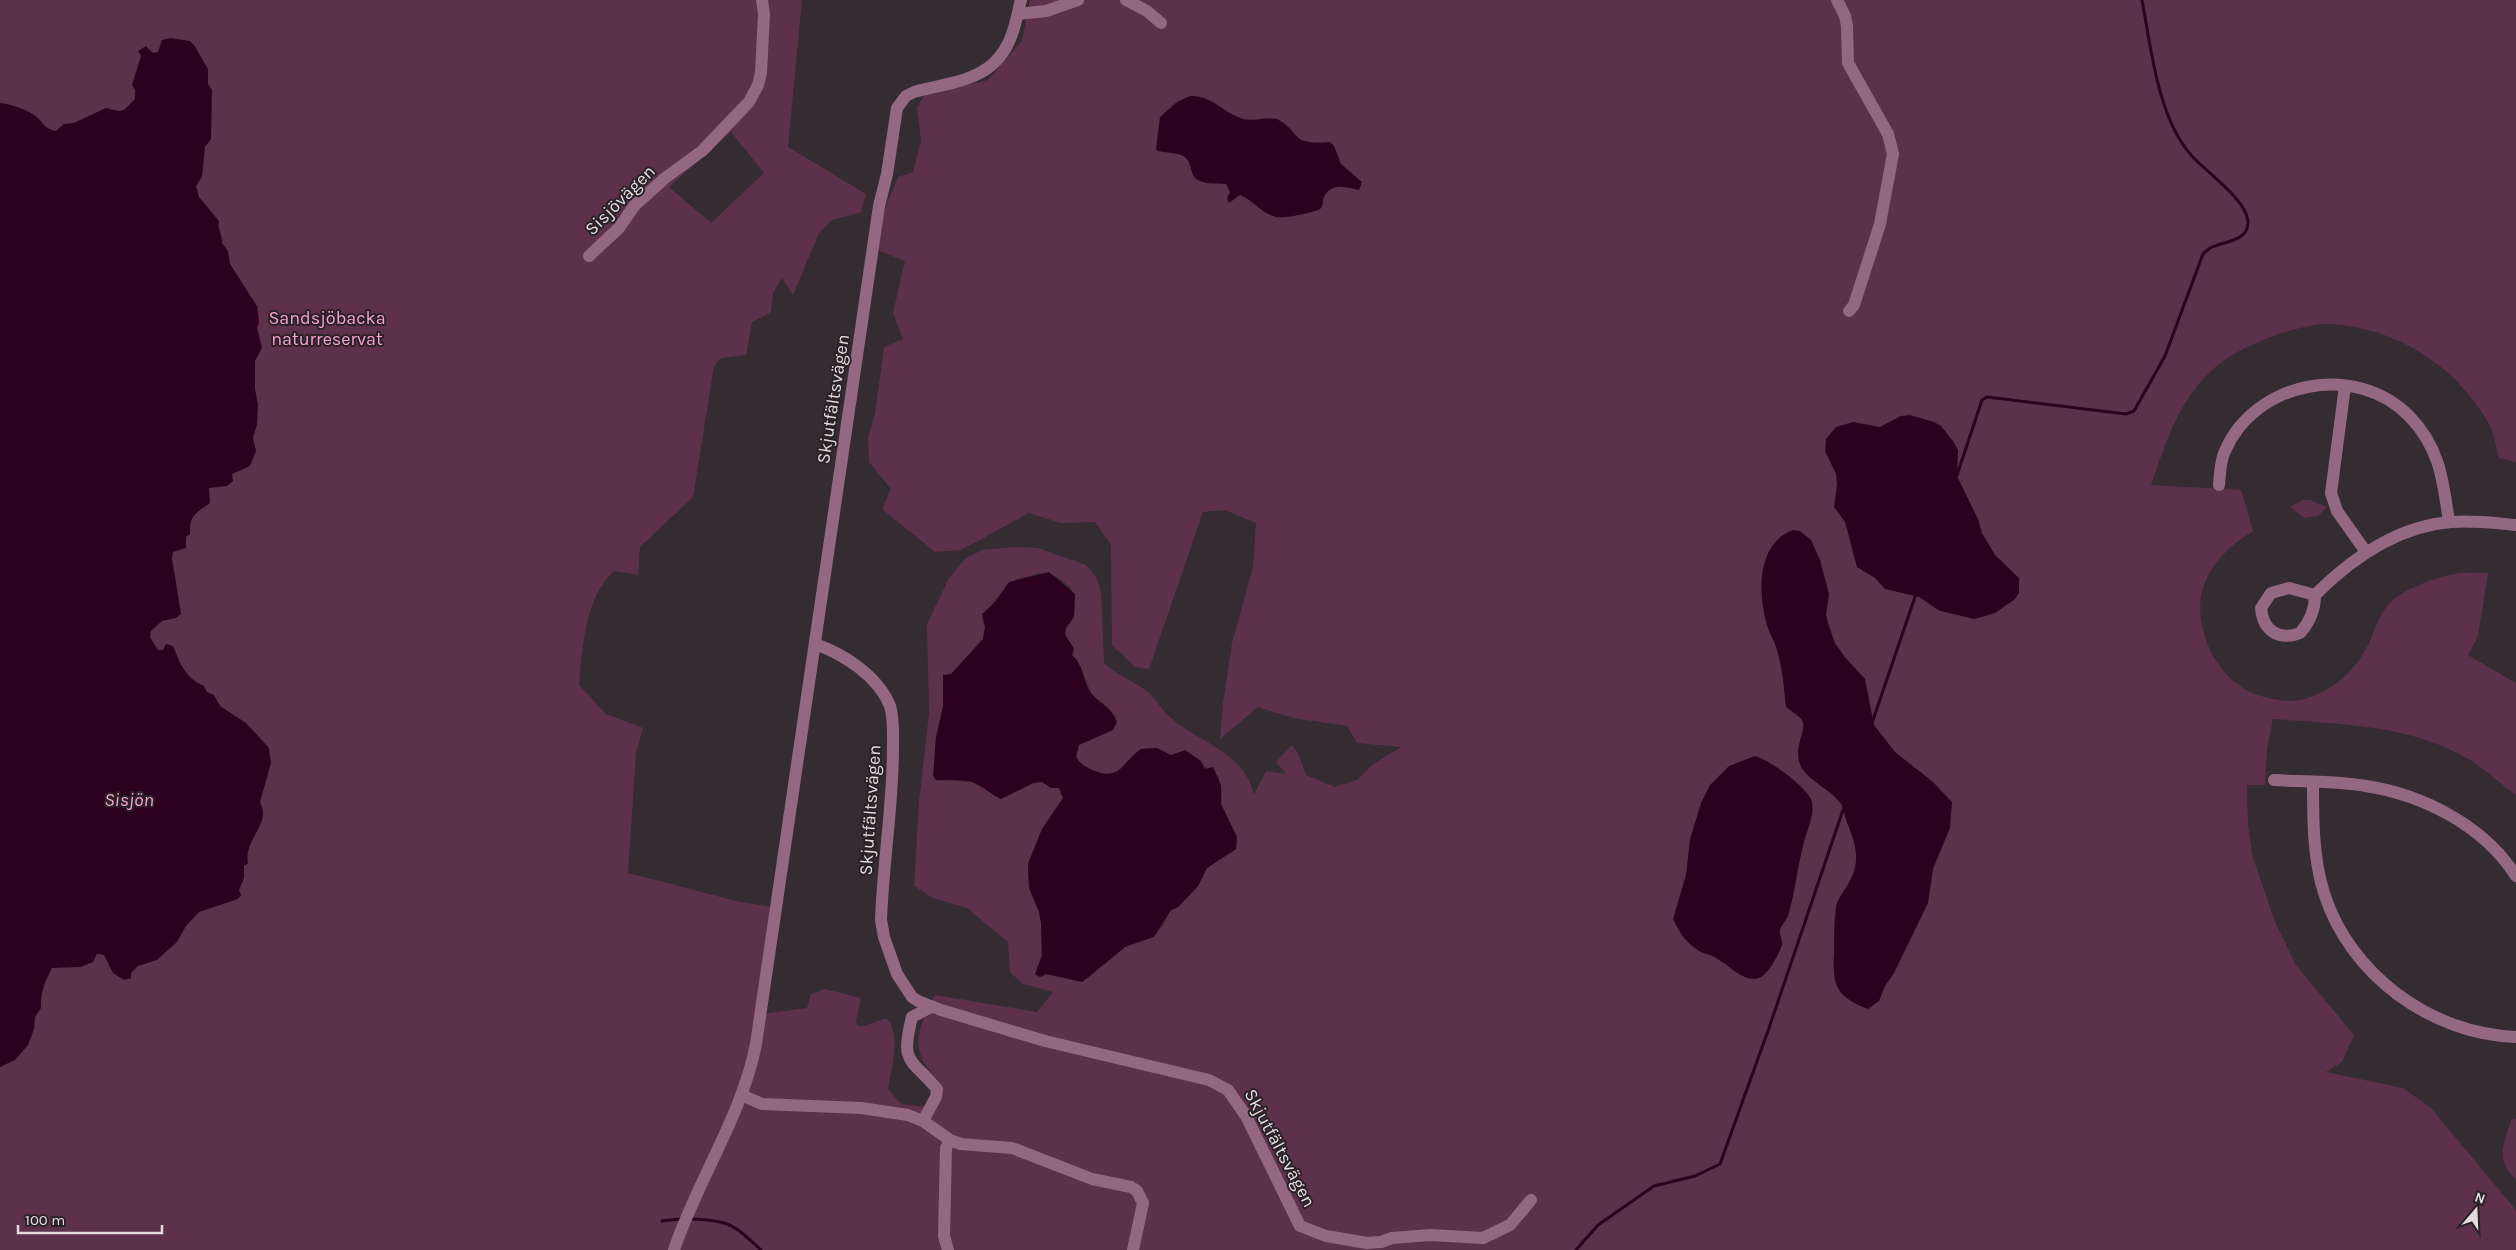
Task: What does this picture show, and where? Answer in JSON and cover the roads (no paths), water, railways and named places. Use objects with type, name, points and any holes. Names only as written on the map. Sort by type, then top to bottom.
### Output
[{"type":"street","name":"Sisjövägen","points":[[589,256],[619,228],[634,206],[702,150],[749,102],[758,85],[762,51],[762,0]]},
{"type":"street","name":"Skjutfältsvägen","points":[[1021,0],[1012,36],[995,64],[969,78],[914,92],[906,96],[897,108],[870,266],[815,644],[845,659],[871,678],[890,706],[893,725],[893,765],[881,920],[884,938],[901,983],[912,997],[931,1007],[1045,1041],[1196,1076],[1224,1087],[1235,1096],[1300,1226],[1309,1231],[1334,1238],[1367,1243],[1381,1242],[1392,1238],[1430,1235],[1483,1238],[1510,1226],[1531,1200]]},
{"type":"street","points":[[1018,14],[1046,11],[1078,0]]},
{"type":"street","points":[[1126,0],[1147,11],[1161,23]]},
{"type":"street","points":[[1837,0],[1847,26],[1848,63],[1888,134],[1893,154],[1880,224],[1854,305],[1849,311]]},
{"type":"street","points":[[2219,485],[2224,452],[2244,420],[2271,399],[2294,389],[2319,385],[2344,386],[2366,391],[2392,404],[2409,416],[2425,436],[2438,458],[2449,522]]},
{"type":"street","points":[[2344,386],[2331,493],[2337,511],[2366,552]]},
{"type":"street","points":[[2314,595],[2350,562],[2366,552],[2409,532],[2449,522],[2479,521],[2516,525]]},
{"type":"street","points":[[2289,588],[2314,595],[2315,606],[2311,616],[2300,632],[2284,636],[2273,633],[2265,626],[2261,608],[2271,593],[2289,588]]},
{"type":"street","points":[[674,1250],[700,1183],[741,1095],[756,1044],[815,644]]},
{"type":"street","points":[[2274,780],[2364,786],[2393,791],[2430,805],[2459,820],[2490,845],[2505,860],[2516,876]]},
{"type":"street","points":[[2313,783],[2313,832],[2324,892],[2336,922],[2362,961],[2393,991],[2436,1018],[2476,1032],[2516,1037]]},
{"type":"street","points":[[923,1121],[936,1097],[937,1089],[909,1060],[906,1051],[912,1017],[931,1007]]},
{"type":"street","points":[[741,1095],[762,1104],[861,1108],[908,1115],[923,1121],[950,1140],[961,1144],[1012,1148],[1092,1179],[1137,1191],[1143,1203],[1133,1250]]},
{"type":"street","points":[[948,1250],[944,1236],[946,1148],[950,1140]]},
{"type":"water","name":"Sisjön","points":[[171,38],[190,41],[208,69],[208,84],[212,90],[211,139],[205,147],[202,177],[196,186],[199,197],[219,221],[222,243],[228,251],[230,264],[257,306],[259,322],[257,328],[262,348],[255,361],[255,389],[258,405],[257,424],[253,438],[256,451],[250,466],[232,474],[233,481],[227,486],[209,488],[210,503],[192,518],[190,534],[186,537],[186,548],[173,552],[172,558],[181,614],[176,618],[162,621],[151,631],[150,637],[158,650],[163,650],[166,644],[173,646],[181,664],[192,679],[204,686],[207,692],[214,695],[220,706],[246,723],[269,748],[271,763],[260,802],[263,810],[262,818],[249,847],[248,863],[244,866],[244,878],[239,890],[241,895],[238,899],[199,912],[186,926],[177,942],[157,960],[138,966],[131,973],[131,978],[124,980],[113,973],[104,955],[97,954],[93,962],[81,967],[52,968],[47,978],[41,998],[41,1008],[35,1017],[34,1029],[28,1045],[15,1060],[0,1067],[0,103],[34,115],[48,128],[56,131],[64,124],[74,123],[106,108],[119,111],[124,110],[135,99],[135,90],[132,85],[141,56],[138,51],[146,46],[153,53],[158,52],[162,40]]},
{"type":"water","points":[[1190,96],[1205,98],[1234,115],[1245,119],[1277,119],[1286,125],[1298,138],[1308,142],[1330,142],[1334,146],[1341,164],[1362,182],[1359,190],[1345,187],[1331,189],[1324,197],[1322,207],[1318,210],[1286,217],[1271,215],[1240,195],[1229,203],[1227,198],[1230,192],[1226,184],[1201,182],[1193,175],[1188,160],[1185,157],[1156,149],[1160,117],[1177,102]]},
{"type":"water","points":[[1910,415],[1941,426],[1953,441],[1958,450],[1957,476],[1978,519],[1982,533],[1995,555],[2019,578],[2019,593],[2015,599],[1995,613],[1974,619],[1940,611],[1919,597],[1885,589],[1875,578],[1857,567],[1845,522],[1834,507],[1837,485],[1836,474],[1825,451],[1826,439],[1836,427],[1853,422],[1880,427],[1901,416]]},
{"type":"water","points":[[1793,530],[1800,531],[1811,540],[1820,560],[1829,594],[1826,615],[1828,623],[1835,643],[1865,679],[1874,725],[1895,752],[1933,782],[1952,802],[1950,828],[1933,869],[1928,903],[1879,1001],[1868,1009],[1849,1000],[1843,994],[1835,982],[1834,974],[1836,906],[1851,878],[1856,863],[1854,841],[1840,803],[1803,770],[1799,762],[1798,754],[1803,723],[1800,717],[1786,707],[1780,660],[1764,613],[1762,585],[1766,558],[1772,546],[1781,537]]},
{"type":"water","points":[[1049,572],[1075,594],[1074,617],[1066,628],[1065,634],[1074,649],[1072,655],[1081,667],[1089,690],[1112,712],[1117,722],[1113,730],[1079,745],[1076,757],[1078,760],[1092,770],[1110,774],[1121,769],[1141,749],[1157,748],[1171,755],[1185,750],[1201,761],[1205,769],[1213,767],[1221,785],[1221,804],[1237,837],[1236,849],[1207,868],[1198,886],[1178,907],[1171,910],[1154,937],[1125,947],[1082,982],[1046,974],[1040,977],[1035,974],[1042,955],[1041,923],[1039,912],[1029,888],[1028,864],[1042,829],[1063,798],[1059,788],[1051,788],[1042,782],[1033,783],[1001,799],[972,782],[936,780],[933,776],[936,737],[943,707],[943,675],[951,674],[983,639],[985,627],[982,614],[995,602],[1009,582]]},
{"type":"water","points":[[1755,756],[1778,768],[1804,789],[1813,807],[1788,916],[1780,930],[1782,945],[1776,959],[1766,973],[1759,978],[1753,979],[1742,976],[1714,957],[1694,948],[1683,937],[1673,919],[1686,875],[1690,839],[1701,803],[1710,785],[1729,766]]},
{"type":"waterway","points":[[1957,475],[1982,400],[1987,397],[2126,414],[2134,411],[2165,356],[2203,254],[2211,247],[2237,239],[2245,232],[2247,227],[2246,213],[2240,204],[2191,155],[2180,140],[2171,122],[2158,82],[2142,0]]},
{"type":"waterway","points":[[1872,723],[1916,594]]},
{"type":"waterway","points":[[1576,1250],[1598,1225],[1654,1186],[1695,1176],[1720,1164],[1769,1028],[1844,807]]},
{"type":"waterway","points":[[662,1221],[679,1219]]},
{"type":"waterway","points":[[691,1219],[722,1222],[730,1225],[744,1234],[761,1250]]},
{"type":"park label","name":"Sandsjöbacka naturreservat","points":[[327,328]]}]
